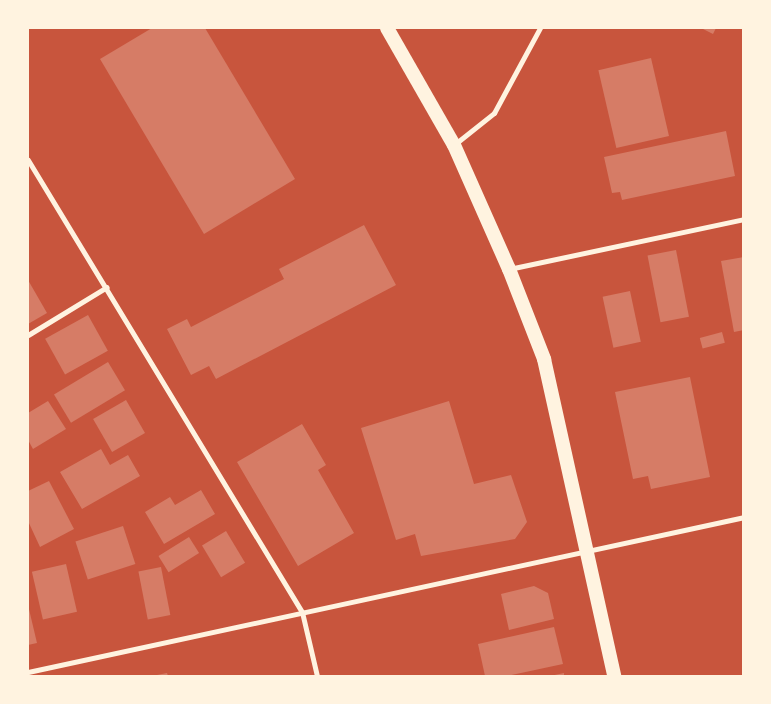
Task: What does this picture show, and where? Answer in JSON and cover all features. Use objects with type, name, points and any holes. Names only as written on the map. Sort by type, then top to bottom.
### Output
[{"type":"highway","points":[[387,28],[454,145],[509,269],[544,358],[614,676]]},
{"type":"street","points":[[454,145],[494,113],[540,28]]},
{"type":"street","points":[[28,160],[107,287],[302,612],[317,676]]},
{"type":"street","points":[[509,269],[744,219]]},
{"type":"street","points":[[28,335],[107,287]]},
{"type":"street","points":[[28,672],[302,612],[586,553],[744,517]]},
{"type":"building","points":[[152,28],[205,28],[295,179],[204,234],[100,59]]},
{"type":"building","points":[[701,28],[716,28],[713,34]]},
{"type":"building","points":[[651,58],[669,136],[616,148],[598,70]]},
{"type":"building","points":[[726,131],[735,176],[622,200],[620,192],[612,193],[604,157]]},
{"type":"building","points":[[364,225],[396,285],[216,379],[209,366],[191,375],[167,329],[187,319],[191,327],[284,279],[279,269]]},
{"type":"building","points":[[676,250],[689,317],[661,322],[648,256]]},
{"type":"building","points":[[744,257],[744,330],[734,332],[721,261]]},
{"type":"building","points":[[28,280],[47,313],[28,324]]},
{"type":"building","points":[[630,291],[641,342],[613,348],[603,297]]},
{"type":"building","points":[[88,315],[108,351],[65,375],[45,339]]},
{"type":"building","points":[[722,332],[725,343],[703,349],[700,338]]},
{"type":"building","points":[[108,362],[125,390],[71,423],[54,394]]},
{"type":"building","points":[[690,377],[710,477],[651,489],[648,476],[633,479],[615,392]]},
{"type":"building","points":[[126,400],[145,433],[112,452],[93,419]]},
{"type":"building","points":[[48,401],[66,429],[33,449],[28,440],[28,413]]},
{"type":"building","points":[[449,401],[474,484],[511,475],[527,522],[515,539],[421,556],[415,534],[396,540],[361,428]]},
{"type":"building","points":[[302,424],[326,465],[318,470],[354,533],[298,566],[237,462]]},
{"type":"building","points":[[101,449],[110,465],[128,455],[140,476],[82,509],[60,472]]},
{"type":"building","points":[[49,481],[74,529],[40,547],[28,521],[28,491]]},
{"type":"building","points":[[201,490],[215,514],[164,544],[145,512],[170,497],[175,505]]},
{"type":"building","points":[[123,526],[135,564],[88,579],[75,541]]},
{"type":"building","points":[[226,531],[245,563],[221,577],[202,545]]},
{"type":"building","points":[[189,537],[199,553],[169,572],[158,556]]},
{"type":"building","points":[[66,564],[77,612],[43,620],[32,572]]},
{"type":"building","points":[[161,567],[170,615],[148,619],[138,571]]},
{"type":"building","points":[[534,586],[548,593],[554,619],[509,630],[501,594]]},
{"type":"building","points":[[28,605],[37,643],[28,645]]},
{"type":"building","points":[[554,627],[563,664],[507,676],[485,676],[478,644]]},
{"type":"building","points":[[167,673],[168,676],[152,676]]},
{"type":"building","points":[[564,673],[564,676],[550,676]]}]
